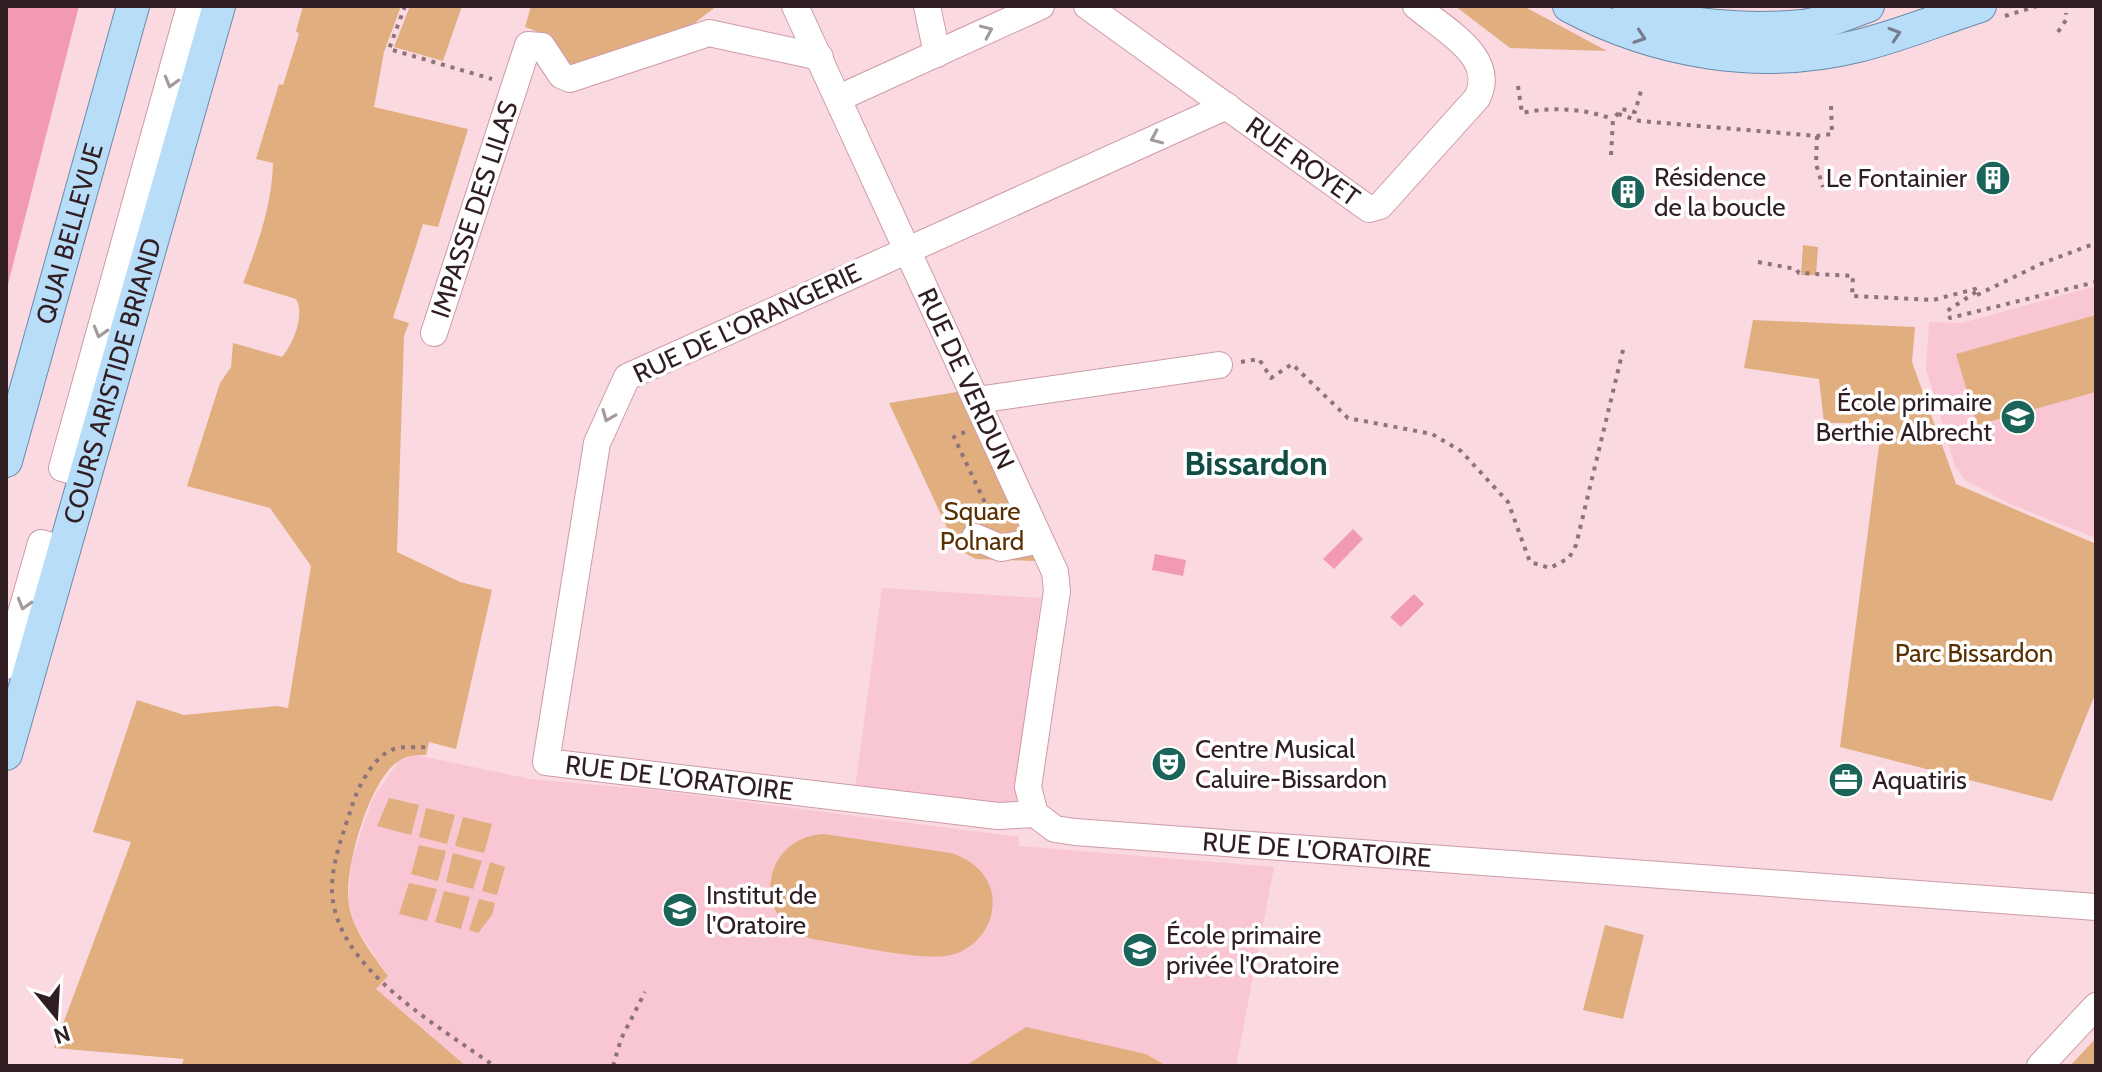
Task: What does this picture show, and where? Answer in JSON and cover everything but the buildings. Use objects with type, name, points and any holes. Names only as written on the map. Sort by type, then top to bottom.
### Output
[{"type":"main road","name":"QUAI BELLEVUE","points":[[6,461],[133,6]]},
{"type":"main road","name":"COURS ARISTIDE BRIAND","points":[[6,754],[67,550],[219,6]]},
{"type":"main road","points":[[1569,6],[1619,30],[1675,48],[1765,57],[1808,56],[1859,46],[1980,6]]},
{"type":"main road","points":[[1629,6],[1679,20],[1758,26],[1804,26],[1868,6]]},
{"type":"street","points":[[87,475],[62,468],[190,6]]},
{"type":"street","name":"RUE DE VERDUN","points":[[795,6],[1055,572],[1057,591],[1028,787],[1035,814]]},
{"type":"street","points":[[927,6],[937,54]]},
{"type":"street","points":[[839,98],[1041,6]]},
{"type":"street","name":"RUE ROYET","points":[[1087,6],[1364,207],[1380,206],[1477,98],[1484,77],[1478,59],[1416,6]]},
{"type":"street","points":[[1758,26],[1837,6]]},
{"type":"street","name":"IMPASSE DES LILAS","points":[[434,333],[524,49],[535,43],[542,46],[561,75],[570,79],[709,33],[820,57]]},
{"type":"street","name":"RUE DE L'ORANGERIE","points":[[546,762],[597,443],[627,377],[1227,106]]},
{"type":"street","points":[[977,400],[1219,365]]},
{"type":"street","points":[[985,542],[1029,545],[1040,540]]},
{"type":"street","points":[[6,666],[41,543],[67,550]]},
{"type":"street","name":"RUE DE L'ORATOIRE","points":[[546,762],[998,816],[1035,814],[1055,829],[1075,832],[2096,907]]},
{"type":"street","points":[[2040,1066],[2093,1013]]},
{"type":"path","points":[[405,6],[389,49],[513,86]]},
{"type":"path","points":[[2058,32],[2066,20],[2066,13]]},
{"type":"path","points":[[1518,86],[1522,113],[1566,109],[1613,119]]},
{"type":"path","points":[[1611,155],[1613,119],[1622,109],[1635,112],[1641,91]]},
{"type":"path","points":[[1618,114],[1640,121],[1817,136],[1832,134],[1831,106]]},
{"type":"path","points":[[1817,136],[1816,164],[1823,187]]},
{"type":"path","points":[[2096,243],[2043,263],[1947,311],[1950,318],[2096,282]]},
{"type":"path","points":[[1758,262],[1796,269],[1799,273],[1853,276],[1852,296],[1933,300],[1975,289],[1977,295]]},
{"type":"path","points":[[1219,365],[1259,359],[1271,378],[1292,364],[1348,418],[1417,431],[1447,441],[1487,475],[1508,502],[1530,562],[1550,568],[1569,558],[1576,545],[1624,346]]},
{"type":"path","points":[[966,432],[954,437],[988,509],[985,542]]},
{"type":"path","points":[[425,747],[393,749],[372,767],[356,796],[341,840],[332,889],[335,904],[342,934],[368,970],[494,1066]]},
{"type":"path","points":[[613,1066],[621,1039],[645,992]]},
{"type":"shaded area","points":[[6,6],[79,6],[6,292]]},
{"type":"shaded area","name":"École primaire Berthie Albrecht","points":[[2096,286],[2096,538],[2010,504],[1965,480],[1955,466],[1926,369],[1929,322],[1962,323]]},
{"type":"shaded area","points":[[1353,529],[1363,539],[1334,569],[1323,559]]},
{"type":"shaded area","points":[[1155,554],[1186,560],[1183,576],[1152,570]]},
{"type":"shaded area","points":[[882,588],[1041,598],[1015,806],[855,789]]},
{"type":"shaded area","points":[[1414,594],[1424,604],[1401,627],[1390,617]]},
{"type":"shaded area","name":"Institut de l'Oratoire","points":[[416,755],[530,779],[654,790],[1019,837],[1019,846],[1274,867],[1236,1066],[1167,1066],[1146,1054],[1026,1028],[965,1066],[466,1066],[375,988],[388,976],[356,927],[348,903],[352,859],[372,800],[400,759]]},
{"type":"green space","points":[[303,6],[401,6],[384,52],[374,107],[468,129],[438,227],[423,224],[393,318],[409,323],[404,336],[397,552],[460,582],[492,590],[456,749],[429,742],[426,755],[405,758],[390,769],[379,784],[361,826],[348,891],[355,925],[388,976],[376,989],[466,1066],[181,1066],[184,1059],[54,1048],[131,842],[93,832],[137,700],[184,715],[276,706],[288,708],[311,566],[270,508],[187,486],[220,383],[231,367],[233,343],[282,357],[297,328],[299,312],[296,299],[243,283],[263,224],[272,179],[273,163],[256,159],[279,84],[283,85],[299,34],[296,31]]},
{"type":"green space","points":[[410,6],[462,6],[443,61],[394,47]]},
{"type":"green space","points":[[531,6],[717,6],[681,33],[564,68],[551,37],[525,27]]},
{"type":"green space","points":[[1455,6],[1523,6],[1607,51],[1510,48]]},
{"type":"green space","points":[[1803,245],[1818,247],[1816,275],[1801,275]]},
{"type":"green space","points":[[2096,315],[2096,392],[1977,425],[1956,354]]},
{"type":"green space","name":"Parc Bissardon","points":[[1753,320],[1915,327],[1912,362],[1956,484],[2096,544],[2096,692],[2052,801],[1840,747],[1882,423],[1824,423],[1819,379],[1744,368]]},
{"type":"green space","name":"Square Polnard","points":[[957,392],[1036,561],[976,559],[957,549],[889,403]]},
{"type":"green space","points":[[389,798],[419,805],[411,835],[377,826]]},
{"type":"green space","points":[[426,808],[455,815],[447,844],[419,837]]},
{"type":"green space","points":[[463,817],[492,824],[484,853],[455,846]]},
{"type":"green space","points":[[824,834],[951,853],[965,859],[983,873],[992,894],[991,916],[982,935],[966,949],[933,957],[812,939],[792,930],[779,916],[772,900],[771,882],[776,864],[786,849],[803,839]]},
{"type":"green space","points":[[419,845],[446,851],[438,881],[411,874]]},
{"type":"green space","points":[[453,853],[482,861],[473,889],[446,882]]},
{"type":"green space","points":[[490,862],[505,867],[497,895],[482,891]]},
{"type":"green space","points":[[409,883],[437,889],[427,921],[399,914]]},
{"type":"green space","points":[[444,891],[470,897],[461,929],[435,922]]},
{"type":"green space","points":[[479,899],[495,903],[492,915],[478,933],[469,930]]},
{"type":"green space","points":[[1605,925],[1644,935],[1623,1019],[1583,1010]]},
{"type":"green space","points":[[1026,1027],[1146,1054],[1167,1066],[965,1066]]},
{"type":"green space","points":[[2096,1038],[2096,1066],[2070,1066]]},
{"type":"place","name":"Le Fontainier","points":[[1993,178]]},
{"type":"place","name":"Résidence de la boucle","points":[[1628,192]]},
{"type":"place","name":"École primaire Berthie Albrecht","points":[[2018,417]]},
{"type":"place","name":"Centre Musical Caluire-Bissardon","points":[[1169,764]]},
{"type":"place","name":"Aquatiris","points":[[1846,780]]},
{"type":"place","name":"Institut de l'Oratoire","points":[[680,910]]},
{"type":"place","name":"École primaire privée l'Oratoire","points":[[1140,950]]},
{"type":"district","name":"Bissardon","points":[[1256,463]]}]
